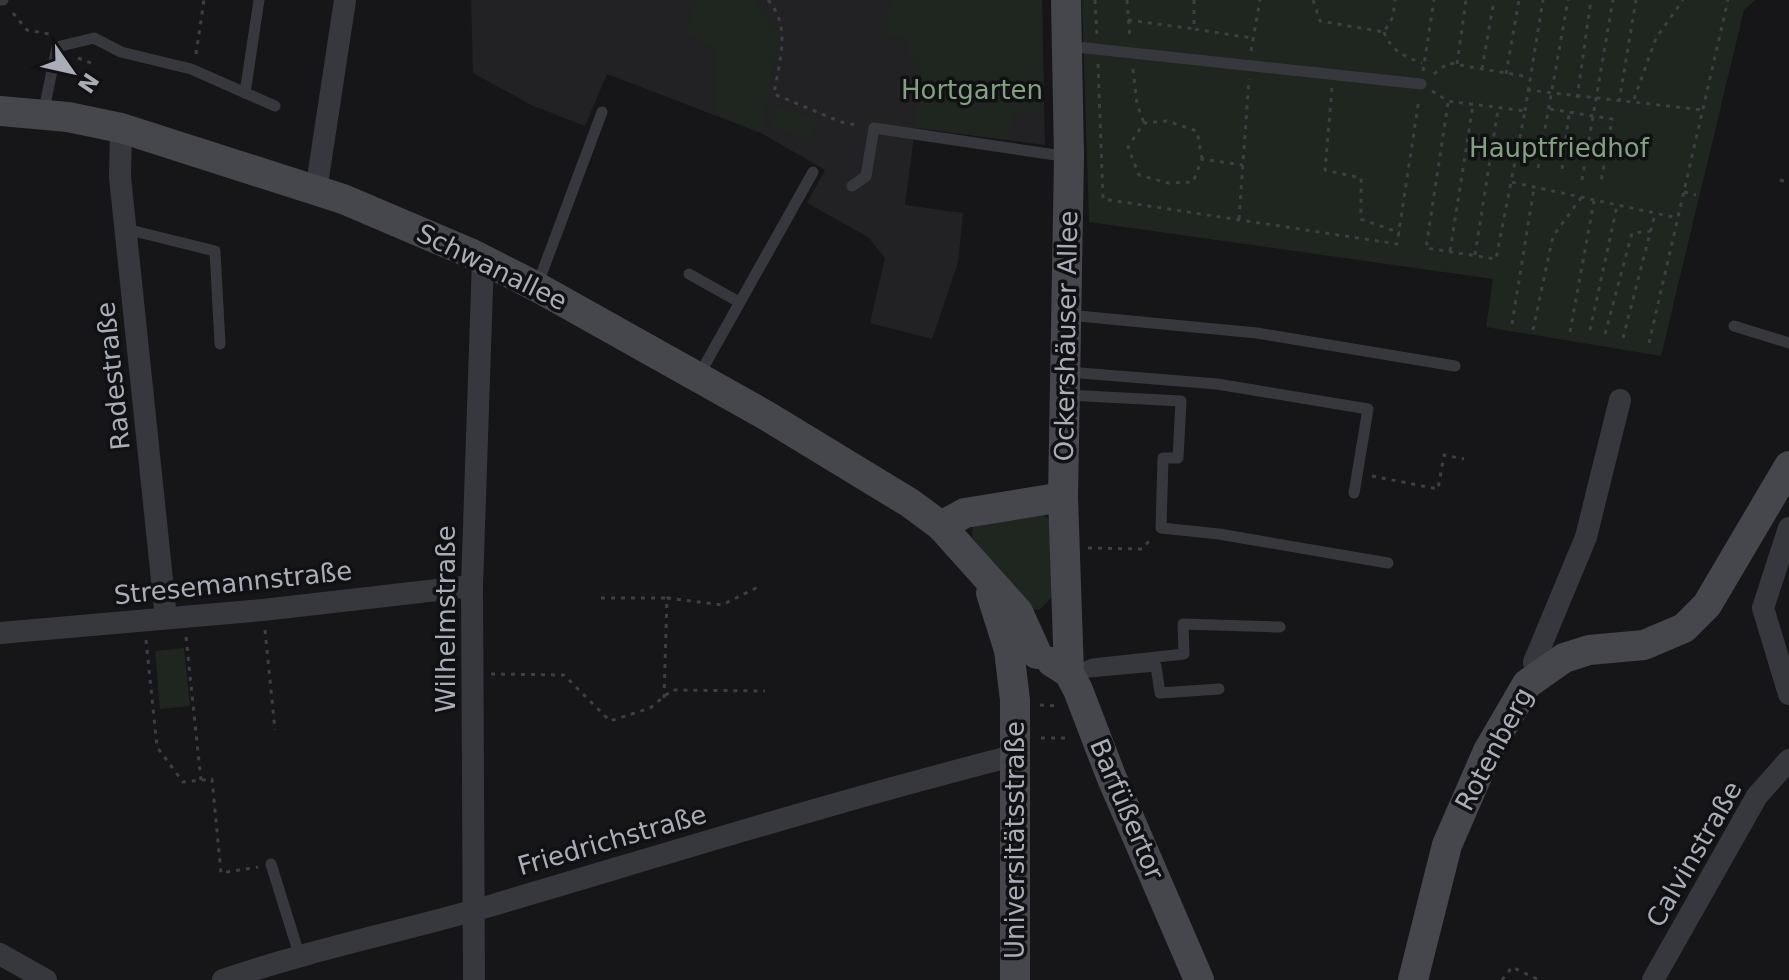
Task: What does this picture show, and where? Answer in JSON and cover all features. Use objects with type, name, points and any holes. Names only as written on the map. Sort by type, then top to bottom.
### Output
[{"type":"street","points":[[316,191],[345,0]]},
{"type":"street","name":"Ockershäuser Allee","points":[[1066,0],[1069,157],[1063,497],[1069,673]]},
{"type":"street","name":"Schwanallee","points":[[0,111],[121,128],[359,205],[472,254],[537,287],[865,474],[941,526],[1018,612],[1026,647]]},
{"type":"street","name":"Radestraße","points":[[121,128],[120,177],[165,618]]},
{"type":"street","name":"Wilhelmstraße","points":[[472,254],[474,980]]},
{"type":"street","points":[[1537,674],[1534,662],[1586,537],[1620,400]]},
{"type":"street","name":"Rotenberg","points":[[1413,980],[1447,845],[1507,714],[1537,674],[1564,658],[1589,650],[1644,645],[1684,628],[1707,605],[1789,466]]},
{"type":"street","points":[[941,526],[965,513],[1063,497]]},
{"type":"street","points":[[1789,528],[1763,608],[1789,694]]},
{"type":"street","name":"Stresemannstraße","points":[[0,633],[263,610],[472,586]]},
{"type":"street","points":[[1065,594],[1051,619],[1026,647],[1069,673]]},
{"type":"street","name":"Universitätsstraße","points":[[1015,980],[1028,746],[1026,647]]},
{"type":"street","name":"Barfüßertor","points":[[1069,673],[1199,980]]},
{"type":"street","name":"Friedrichstraße","points":[[223,980],[299,954],[475,910],[1028,746]]},
{"type":"street","name":"Calvinstraße","points":[[1653,980],[1757,796],[1789,760]]},
{"type":"street","points":[[0,954],[46,980]]},
{"type":"lane","points":[[245,93],[259,0]]},
{"type":"lane","points":[[43,115],[57,47],[71,41],[94,38],[121,52],[193,70],[275,106]]},
{"type":"lane","points":[[1067,46],[1421,84]]},
{"type":"lane","points":[[537,287],[602,112]]},
{"type":"lane","points":[[852,186],[866,176],[874,128],[1069,157]]},
{"type":"lane","points":[[698,377],[813,172]]},
{"type":"lane","points":[[126,229],[215,251],[220,344]]},
{"type":"lane","points":[[689,274],[739,302]]},
{"type":"lane","points":[[1068,315],[1257,333],[1455,366]]},
{"type":"lane","points":[[1734,326],[1789,343]]},
{"type":"lane","points":[[1067,383],[1203,382],[1368,409],[1354,493]]},
{"type":"lane","points":[[1067,383],[1181,401],[1178,458],[1163,458],[1161,528],[1219,534],[1388,563]]},
{"type":"lane","points":[[1069,673],[1093,664],[1184,654],[1183,624],[1280,627]]},
{"type":"lane","points":[[1069,673],[1156,666],[1160,693],[1219,689]]},
{"type":"lane","points":[[271,864],[299,954]]},
{"type":"path","points":[[2,0],[27,30],[71,41]]},
{"type":"path","points":[[193,70],[204,0]]},
{"type":"path","points":[[768,0],[778,12],[784,35],[774,94],[841,122],[874,128]]},
{"type":"path","points":[[1095,0],[1103,199],[1397,244],[1434,0]]},
{"type":"path","points":[[1127,0],[1130,40]]},
{"type":"path","points":[[1194,0],[1194,29]]},
{"type":"path","points":[[1239,220],[1252,38],[1260,0]]},
{"type":"path","points":[[1313,0],[1320,21],[1384,32]]},
{"type":"path","points":[[1384,32],[1393,17],[1395,0]]},
{"type":"path","points":[[1457,65],[1466,0]]},
{"type":"path","points":[[1482,69],[1494,0]]},
{"type":"path","points":[[1506,74],[1519,0]]},
{"type":"path","points":[[1448,101],[1426,248],[1496,259],[1543,0]]},
{"type":"path","points":[[1538,168],[1568,0]]},
{"type":"path","points":[[1577,98],[1591,0]]},
{"type":"path","points":[[1582,180],[1613,0]]},
{"type":"path","points":[[1619,102],[1636,0]]},
{"type":"path","points":[[1633,101],[1656,38],[1683,0]]},
{"type":"path","points":[[1649,343],[1728,0]]},
{"type":"path","points":[[1128,20],[1252,38]]},
{"type":"path","points":[[1384,32],[1389,44],[1401,55],[1424,64]]},
{"type":"path","points":[[71,56],[93,64]]},
{"type":"path","points":[[1132,63],[1137,104],[1144,123]]},
{"type":"path","points":[[1421,84],[1448,63],[1529,77]]},
{"type":"path","points":[[1332,84],[1325,170],[1361,178],[1361,219],[1400,233]]},
{"type":"path","points":[[1421,84],[1448,101],[1525,111]]},
{"type":"path","points":[[1527,90],[1703,110]]},
{"type":"path","points":[[1450,252],[1473,105]]},
{"type":"path","points":[[1475,256],[1498,109]]},
{"type":"path","points":[[1550,109],[1612,119],[1601,182]]},
{"type":"path","points":[[1562,169],[1569,114]]},
{"type":"path","points":[[1167,121],[1197,131],[1202,159],[1193,182],[1168,183],[1139,175],[1128,147],[1144,123],[1167,121]]},
{"type":"path","points":[[1202,159],[1243,165]]},
{"type":"path","points":[[1780,180],[1789,183]]},
{"type":"path","points":[[1511,182],[1678,218]]},
{"type":"path","points":[[1512,324],[1534,188]]},
{"type":"path","points":[[1684,192],[1696,195]]},
{"type":"path","points":[[1533,330],[1553,236],[1581,198]]},
{"type":"path","points":[[1570,332],[1594,201]]},
{"type":"path","points":[[1590,330],[1617,206]]},
{"type":"path","points":[[1623,338],[1655,214]]},
{"type":"path","points":[[1605,334],[1632,233],[1651,231]]},
{"type":"path","points":[[1356,474],[1438,489],[1444,455],[1464,459]]},
{"type":"path","points":[[1064,548],[1142,549],[1161,528]]},
{"type":"path","points":[[601,598],[667,598],[722,605],[760,586]]},
{"type":"path","points":[[664,698],[667,598]]},
{"type":"path","points":[[263,610],[275,730]]},
{"type":"path","points":[[165,618],[201,781]]},
{"type":"path","points":[[165,618],[157,747],[183,782],[212,779],[221,873],[271,864]]},
{"type":"path","points":[[474,674],[564,675],[610,721],[650,708],[672,690],[765,691]]},
{"type":"path","points":[[1026,702],[1055,706]]},
{"type":"path","points":[[1028,746],[1064,738]]},
{"type":"path","points":[[1502,980],[1512,967],[1539,980]]},
{"type":"shaded area","points":[[471,0],[1042,0],[1045,145],[915,128],[905,205],[963,213],[958,263],[932,339],[870,323],[885,258],[868,237],[807,203],[825,170],[761,133],[607,74],[585,126],[531,105],[473,73]]},
{"type":"green space","points":[[696,0],[754,0],[780,34],[761,133],[715,114],[713,49],[687,34]]},
{"type":"green space","name":"Hortgarten","points":[[890,0],[1042,0],[1044,113],[1013,114],[1008,140],[915,127],[921,63],[910,62],[910,40],[885,36]]},
{"type":"green space","name":"Hauptfriedhof","points":[[1082,0],[1755,0],[1744,10],[1661,356],[1486,327],[1493,279],[1089,222]]},
{"type":"green space","points":[[778,105],[818,120],[810,141],[770,125]]},
{"type":"green space","points":[[1042,514],[1049,519],[1052,590],[1051,598],[1039,610],[1031,609],[972,537],[973,526]]},
{"type":"green space","points":[[184,648],[190,706],[160,709],[155,651]]}]
